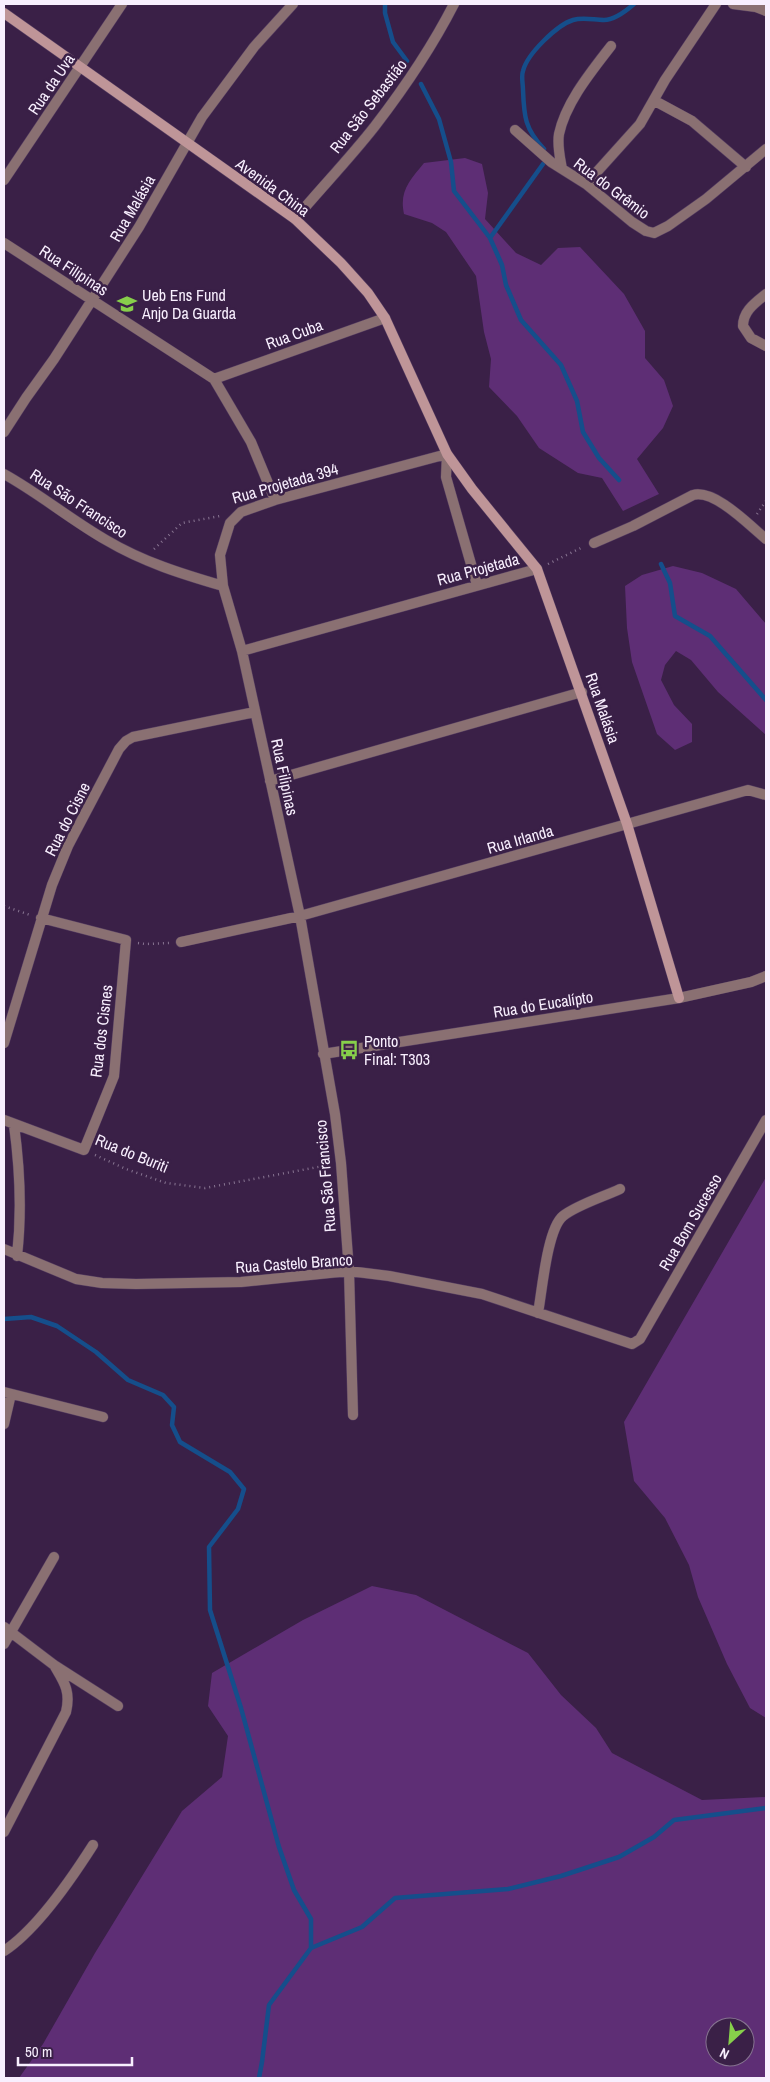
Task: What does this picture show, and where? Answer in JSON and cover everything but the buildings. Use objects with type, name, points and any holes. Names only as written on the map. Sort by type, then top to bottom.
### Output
[{"type":"street","name":"Rua da Uva","points":[[4,180],[122,4]]},
{"type":"street","name":"Rua Malásia","points":[[4,432],[139,228],[202,117],[243,62],[293,4]]},
{"type":"street","name":"Rua São Sebastião","points":[[295,219],[374,127],[412,76],[436,38],[454,4]]},
{"type":"street","points":[[586,184],[640,124],[666,80],[716,4]]},
{"type":"street","points":[[733,4],[756,7],[766,11]]},
{"type":"street","name":"Avenida China","points":[[4,14],[295,219],[341,263],[368,293],[385,318],[447,454]]},
{"type":"street","points":[[562,169],[558,145],[564,122],[582,86],[611,46]]},
{"type":"street","points":[[655,101],[692,121],[746,167]]},
{"type":"street","name":"Rua do Grêmio","points":[[515,130],[544,157],[586,184],[632,222],[646,231],[654,233],[668,226],[746,167],[766,149]]},
{"type":"street","name":"Rua Filipinas","points":[[4,243],[214,380],[251,442],[275,500]]},
{"type":"street","points":[[766,294],[746,313],[743,326],[751,338],[766,346]]},
{"type":"street","name":"Rua Cuba","points":[[214,380],[385,318]]},
{"type":"street","name":"Rua Malásia","points":[[447,454],[472,489],[537,569],[627,824],[679,998]]},
{"type":"street","points":[[447,454],[446,477],[477,585]]},
{"type":"street","name":"Rua Projetada 394","points":[[241,512],[275,500],[447,454]]},
{"type":"street","name":"Rua São Francisco","points":[[4,474],[115,546],[178,573],[223,586]]},
{"type":"street","points":[[594,543],[634,526],[693,495],[702,494],[712,497],[750,524],[766,539]]},
{"type":"street","name":"Rua Filipinas","points":[[241,512],[230,523],[222,542],[220,568],[223,586],[242,651],[300,916],[323,1054]]},
{"type":"street","name":"Rua Projetada","points":[[242,651],[537,569]]},
{"type":"street","points":[[270,781],[582,692]]},
{"type":"street","name":"Rua do Cisne","points":[[4,1043],[41,918],[68,846],[119,749],[126,741],[146,734],[189,727],[255,712]]},
{"type":"street","name":"Rua Irlanda","points":[[181,942],[300,916],[748,790],[766,795]]},
{"type":"street","name":"Rua dos Cisnes","points":[[41,918],[126,940],[114,1076],[84,1150]]},
{"type":"street","name":"Rua do Eucalípto","points":[[323,1054],[679,998],[751,982],[766,976]]},
{"type":"street","name":"Rua São Francisco","points":[[323,1054],[335,1114],[341,1163],[349,1271],[353,1415]]},
{"type":"street","name":"Rua do Buriti","points":[[4,1120],[84,1150]]},
{"type":"street","name":"Rua Bom Sucesso","points":[[640,1339],[766,1120]]},
{"type":"street","points":[[14,1125],[20,1183],[20,1222],[17,1256]]},
{"type":"street","points":[[538,1313],[551,1241],[558,1220],[570,1212],[620,1189]]},
{"type":"street","name":"Rua Castelo Branco","points":[[4,1249],[76,1279],[119,1284],[241,1282],[349,1271],[431,1283],[482,1294],[627,1344],[636,1343],[640,1339]]},
{"type":"street","points":[[4,1424],[7,1393],[103,1418]]},
{"type":"street","points":[[4,1644],[7,1629],[54,1557]]},
{"type":"street","points":[[7,1629],[54,1665],[118,1706]]},
{"type":"street","points":[[4,1832],[66,1712],[69,1702],[68,1691],[54,1665]]},
{"type":"street","points":[[4,1951],[40,1916],[93,1845]]},
{"type":"path","points":[[750,524],[766,501]]},
{"type":"path","name":"Rua Projetada 394","points":[[143,559],[182,523],[241,512]]},
{"type":"path","name":"Rua Projetada","points":[[537,569],[594,543]]},
{"type":"path","points":[[4,906],[41,918]]},
{"type":"path","points":[[145,944],[181,942]]},
{"type":"path","name":"Rua do Buriti","points":[[84,1150],[126,1169],[166,1183],[205,1188],[341,1163]]},
{"type":"shaded area","points":[[465,158],[482,164],[488,193],[485,219],[516,253],[541,265],[558,248],[580,247],[624,294],[645,331],[645,358],[664,380],[673,406],[663,428],[637,459],[659,494],[623,511],[602,478],[578,473],[539,448],[517,416],[489,387],[491,359],[484,332],[476,276],[446,232],[432,223],[404,214],[403,206],[404,192],[424,163]]},
{"type":"shaded area","points":[[673,566],[702,573],[736,589],[766,624],[766,735],[718,692],[691,660],[676,651],[665,665],[661,680],[674,705],[692,724],[692,742],[675,750],[657,734],[632,662],[627,628],[625,586],[642,575]]},
{"type":"shaded area","points":[[766,1177],[766,1718],[750,1708],[727,1664],[698,1597],[689,1565],[665,1518],[634,1481],[624,1422]]},
{"type":"shaded area","points":[[372,1586],[416,1595],[528,1653],[561,1695],[596,1728],[612,1753],[702,1800],[766,1797],[766,2078],[19,2078],[43,2044],[95,1953],[182,1811],[222,1777],[228,1736],[208,1706],[212,1673],[303,1620]]},
{"type":"waterway","points":[[385,4],[385,13],[393,42],[407,61]]},
{"type":"waterway","points":[[544,149],[529,129],[525,115],[522,75],[530,57],[551,34],[566,23],[581,19],[604,20],[616,17],[634,4]]},
{"type":"waterway","points":[[421,84],[439,119],[451,162],[454,191],[490,238],[502,265],[506,285],[521,320],[561,365],[577,401],[583,432],[599,458],[619,480]]},
{"type":"waterway","points":[[490,238],[543,164]]},
{"type":"waterway","points":[[661,564],[670,583],[675,616],[710,636],[766,700]]},
{"type":"waterway","points":[[4,1319],[31,1317],[57,1326],[96,1352],[128,1380],[163,1395],[174,1407],[172,1425],[180,1442],[230,1472],[244,1489],[238,1509],[209,1547],[210,1610],[241,1708],[279,1847],[294,1890],[311,1919],[311,1948]]},
{"type":"waterway","points":[[259,2078],[269,2005],[311,1948],[362,1927],[395,1898],[508,1889],[561,1876],[619,1857],[654,1837],[674,1820],[766,1808]]},
{"type":"place","name":"Ueb Ens Fund Anjo Da Guarda","points":[[127,304]]},
{"type":"place","name":"Ponto Final: T303","points":[[349,1050]]}]
